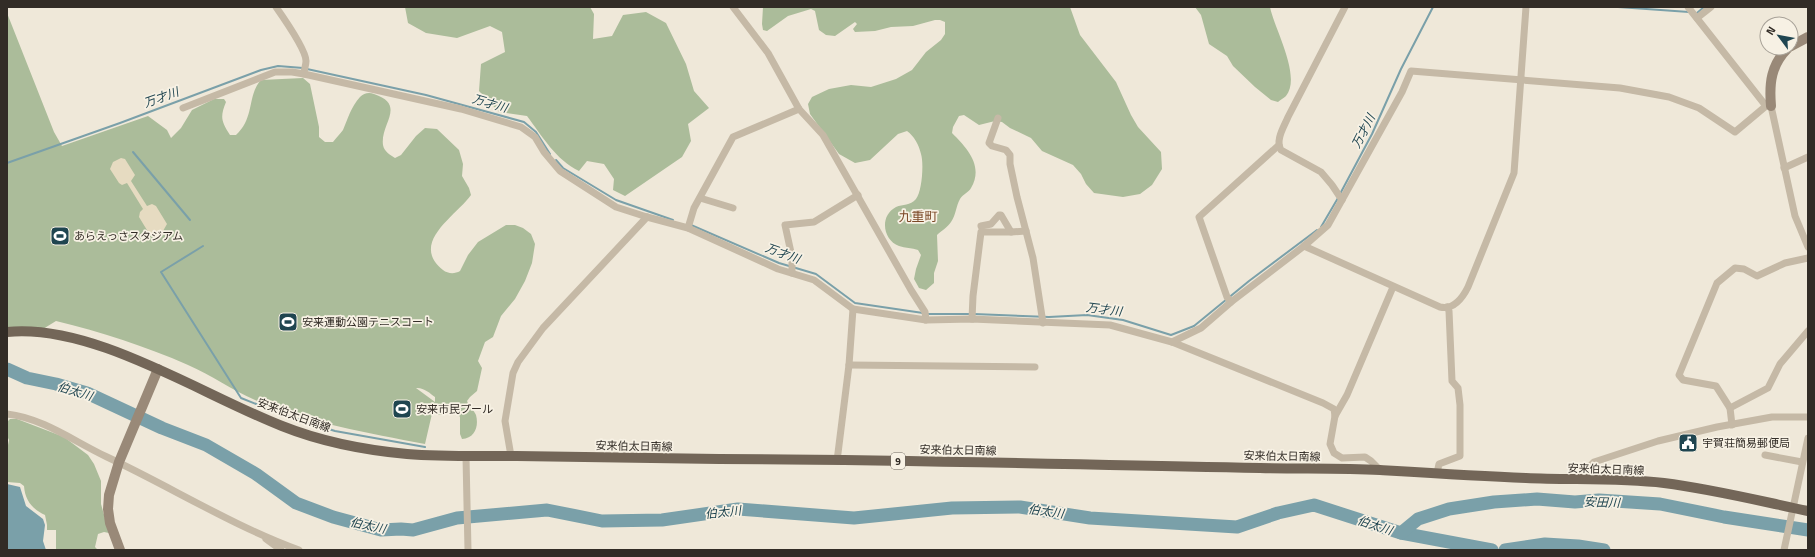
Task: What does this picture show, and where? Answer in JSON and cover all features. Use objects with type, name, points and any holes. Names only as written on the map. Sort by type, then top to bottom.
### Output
[{"type":"main road","name":"安来伯太日南線","points":[[7,332],[22,330],[42,332],[77,340],[158,369],[226,402],[283,427],[310,436],[369,450],[466,457],[511,456],[1129,464],[1380,470],[1437,474],[1662,483],[1721,493],[1792,510],[1808,511]]},
{"type":"street","points":[[276,7],[288,24],[304,54],[306,60],[304,74]]},
{"type":"street","points":[[733,7],[768,52],[799,109],[823,135],[926,316]]},
{"type":"street","points":[[1339,197],[1332,185],[1321,172],[1281,150],[1279,145],[1281,133],[1288,117],[1344,7]]},
{"type":"street","points":[[1304,246],[1440,307],[1447,307],[1457,302],[1465,294],[1514,173],[1526,7]]},
{"type":"street","points":[[1683,7],[1689,7],[1769,106]]},
{"type":"street","points":[[1697,18],[1711,7]]},
{"type":"street","points":[[1799,42],[1808,37]]},
{"type":"street","points":[[1781,56],[1773,70],[1770,85],[1769,106],[1794,216],[1808,247]]},
{"type":"street","points":[[183,108],[270,74],[284,71],[304,74],[461,109],[521,127],[535,137],[544,152],[560,171],[616,207],[688,228],[778,269],[792,268],[814,280],[853,309],[926,316],[972,315],[1043,318],[1110,325],[1172,342],[1323,403],[1334,409],[1335,416],[1330,444],[1334,453],[1342,458],[1365,457],[1380,470]]},
{"type":"street","points":[[1172,342],[1201,328],[1229,300],[1304,246],[1328,225],[1339,197],[1398,99],[1411,71],[1620,88],[1669,96],[1698,108],[1735,132],[1769,106]]},
{"type":"street","points":[[688,228],[694,208],[733,137],[799,109]]},
{"type":"street","points":[[998,118],[989,143],[992,146],[1006,150],[1010,155],[1010,164],[1033,258],[1043,318]]},
{"type":"street","points":[[1229,300],[1199,217],[1279,145]]},
{"type":"street","points":[[1784,168],[1808,157]]},
{"type":"street","points":[[792,268],[785,225],[814,222],[858,195]]},
{"type":"street","points":[[700,198],[733,208]]},
{"type":"street","points":[[981,226],[991,224],[999,215],[1001,215],[1011,232]]},
{"type":"street","points":[[511,456],[505,421],[513,373],[518,362],[543,328],[647,217]]},
{"type":"street","points":[[972,315],[973,296],[982,232],[1026,231]]},
{"type":"street","points":[[1732,424],[1730,408],[1716,386],[1683,380],[1679,375],[1717,283],[1735,268],[1744,269],[1757,276],[1785,263],[1808,258]]},
{"type":"street","points":[[1335,416],[1347,395],[1394,287]]},
{"type":"street","points":[[1437,474],[1439,464],[1460,456],[1460,405],[1458,388],[1452,381],[1449,311],[1447,307]]},
{"type":"street","points":[[837,461],[849,365],[853,309]]},
{"type":"street","points":[[1730,408],[1768,388],[1780,364],[1808,331]]},
{"type":"street","points":[[849,365],[1035,368]]},
{"type":"street","points":[[120,550],[110,523],[108,494],[119,460],[158,369]]},
{"type":"street","points":[[7,414],[19,415],[40,423],[119,460],[259,533],[299,550]]},
{"type":"street","points":[[1583,480],[1588,469],[1594,462],[1658,441],[1732,424],[1772,417],[1808,417]]},
{"type":"street","points":[[1784,550],[1808,438]]},
{"type":"street","points":[[1765,455],[1802,462]]},
{"type":"street","points":[[466,457],[468,550]]},
{"type":"street","points":[[259,533],[281,550]]},
{"type":"green space","points":[[405,7],[590,7],[594,14],[593,39],[612,36],[623,15],[646,12],[666,23],[686,64],[694,91],[709,108],[688,124],[691,141],[682,157],[625,196],[613,190],[614,179],[604,164],[587,161],[579,171],[563,161],[556,154],[527,116],[499,112],[479,91],[481,64],[505,52],[502,32],[490,26],[457,38],[426,33],[408,23]]},
{"type":"green space","points":[[763,7],[1070,7],[1080,35],[1116,82],[1138,127],[1161,152],[1162,169],[1152,185],[1140,194],[1123,197],[1094,193],[1073,165],[1042,151],[1031,138],[1010,128],[1002,122],[995,121],[979,125],[964,115],[959,116],[953,127],[952,133],[968,151],[972,158],[976,172],[975,180],[970,189],[960,199],[951,222],[937,235],[938,261],[934,273],[934,283],[926,290],[919,288],[914,279],[921,255],[918,250],[901,247],[894,243],[889,239],[885,228],[887,216],[891,211],[896,207],[911,203],[916,199],[920,190],[922,158],[916,141],[907,131],[898,134],[870,160],[855,163],[839,154],[810,114],[808,104],[812,97],[829,89],[851,85],[871,87],[896,79],[912,70],[926,52],[941,40],[945,34],[945,22],[935,20],[913,26],[891,27],[875,31],[855,32],[853,29],[857,24],[855,22],[835,36],[826,35],[819,30],[815,11],[811,9],[788,16],[767,31],[763,30],[762,24]]},
{"type":"green space","points":[[1195,7],[1270,7],[1289,65],[1291,77],[1290,87],[1286,96],[1278,102],[1271,100],[1233,66],[1227,56],[1209,44],[1201,15]]},
{"type":"green space","points":[[7,13],[54,132],[62,146],[148,116],[167,130],[171,138],[181,128],[192,110],[214,99],[224,99],[226,102],[222,119],[230,135],[236,135],[246,121],[254,93],[261,80],[303,78],[310,84],[319,127],[319,137],[325,142],[333,142],[343,130],[354,105],[360,97],[370,93],[384,98],[391,109],[383,137],[383,145],[386,151],[393,157],[395,158],[401,155],[416,136],[425,128],[437,129],[459,150],[463,164],[462,176],[471,195],[439,230],[433,240],[431,250],[434,260],[443,270],[452,273],[460,271],[468,255],[478,242],[506,225],[515,225],[523,228],[531,234],[535,244],[532,263],[525,281],[515,299],[501,316],[493,337],[485,342],[478,361],[482,368],[477,391],[467,401],[476,415],[477,423],[473,434],[462,439],[460,434],[460,417],[456,411],[437,415],[434,405],[425,444],[317,421],[275,408],[246,396],[197,369],[172,358],[123,340],[90,330],[56,321],[43,329],[8,328]],"holes":[[[416,388],[421,388],[435,397],[435,402]]]},
{"type":"green space","points":[[10,419],[17,419],[64,437],[88,455],[94,464],[101,481],[101,504],[109,533],[104,532],[98,534],[95,547],[98,550],[56,550],[56,530],[47,530],[45,515],[36,510],[30,504],[26,496],[24,486],[20,483],[7,482],[7,450],[9,440],[7,436],[7,422]]},
{"type":"shaded area","points":[[121,158],[125,159],[135,175],[131,181],[147,206],[152,204],[156,206],[167,224],[163,231],[164,233],[160,236],[159,233],[150,235],[139,217],[140,212],[143,209],[127,183],[122,185],[119,183],[110,169],[113,162]]},
{"type":"water","points":[[7,484],[20,487],[26,506],[43,519],[45,525],[43,541],[46,550],[7,550]]},
{"type":"waterway","name":"万才川","points":[[1340,194],[1372,134],[1401,69],[1433,7]]},
{"type":"waterway","name":"万才川","points":[[1618,7],[1689,12]]},
{"type":"waterway","name":"万才川","points":[[1697,13],[1704,7]]},
{"type":"waterway","name":"万才川","points":[[7,163],[120,123],[261,70],[278,66],[303,68]]},
{"type":"waterway","name":"万才川","points":[[307,69],[426,95],[524,122],[536,132],[550,154]]},
{"type":"waterway","points":[[133,152],[190,220]]},
{"type":"waterway","name":"万才川","points":[[556,160],[563,168],[616,200],[673,220]]},
{"type":"waterway","name":"万才川","points":[[1321,227],[1338,198]]},
{"type":"waterway","name":"万才川","points":[[691,225],[779,263],[816,274],[855,303],[923,313]]},
{"type":"waterway","name":"万才川","points":[[928,314],[1049,317],[1087,315],[1123,320],[1171,335],[1194,326],[1249,281],[1317,230]]},
{"type":"waterway","points":[[203,246],[161,272],[241,398],[281,414],[335,431],[425,447]]},
{"type":"waterway","name":"伯太川","points":[[7,369],[27,378],[56,384],[87,393],[162,428],[206,445],[256,474],[296,503],[333,517],[381,530],[413,530],[457,518],[547,510],[602,521],[662,520],[738,509],[854,518],[952,508],[1020,507],[1090,518],[1237,527],[1278,513],[1314,505],[1401,533],[1492,550]]},
{"type":"waterway","name":"安田川","points":[[1401,533],[1418,519],[1449,509],[1494,502],[1537,499],[1575,502],[1599,500],[1660,504],[1724,517],[1808,530]]},
{"type":"waterway","name":"伯太川","points":[[1505,550],[1545,544],[1578,546],[1604,550]]},
{"type":"place","name":"あらえっさスタジアム","points":[[60,236]]},
{"type":"place","name":"安来運動公園テニスコート","points":[[288,322]]},
{"type":"place","name":"安来市民プール","points":[[402,409]]},
{"type":"place","name":"宇賀荘簡易郵便局","points":[[1688,443]]},
{"type":"district","name":"九重町","points":[[918,216]]}]
